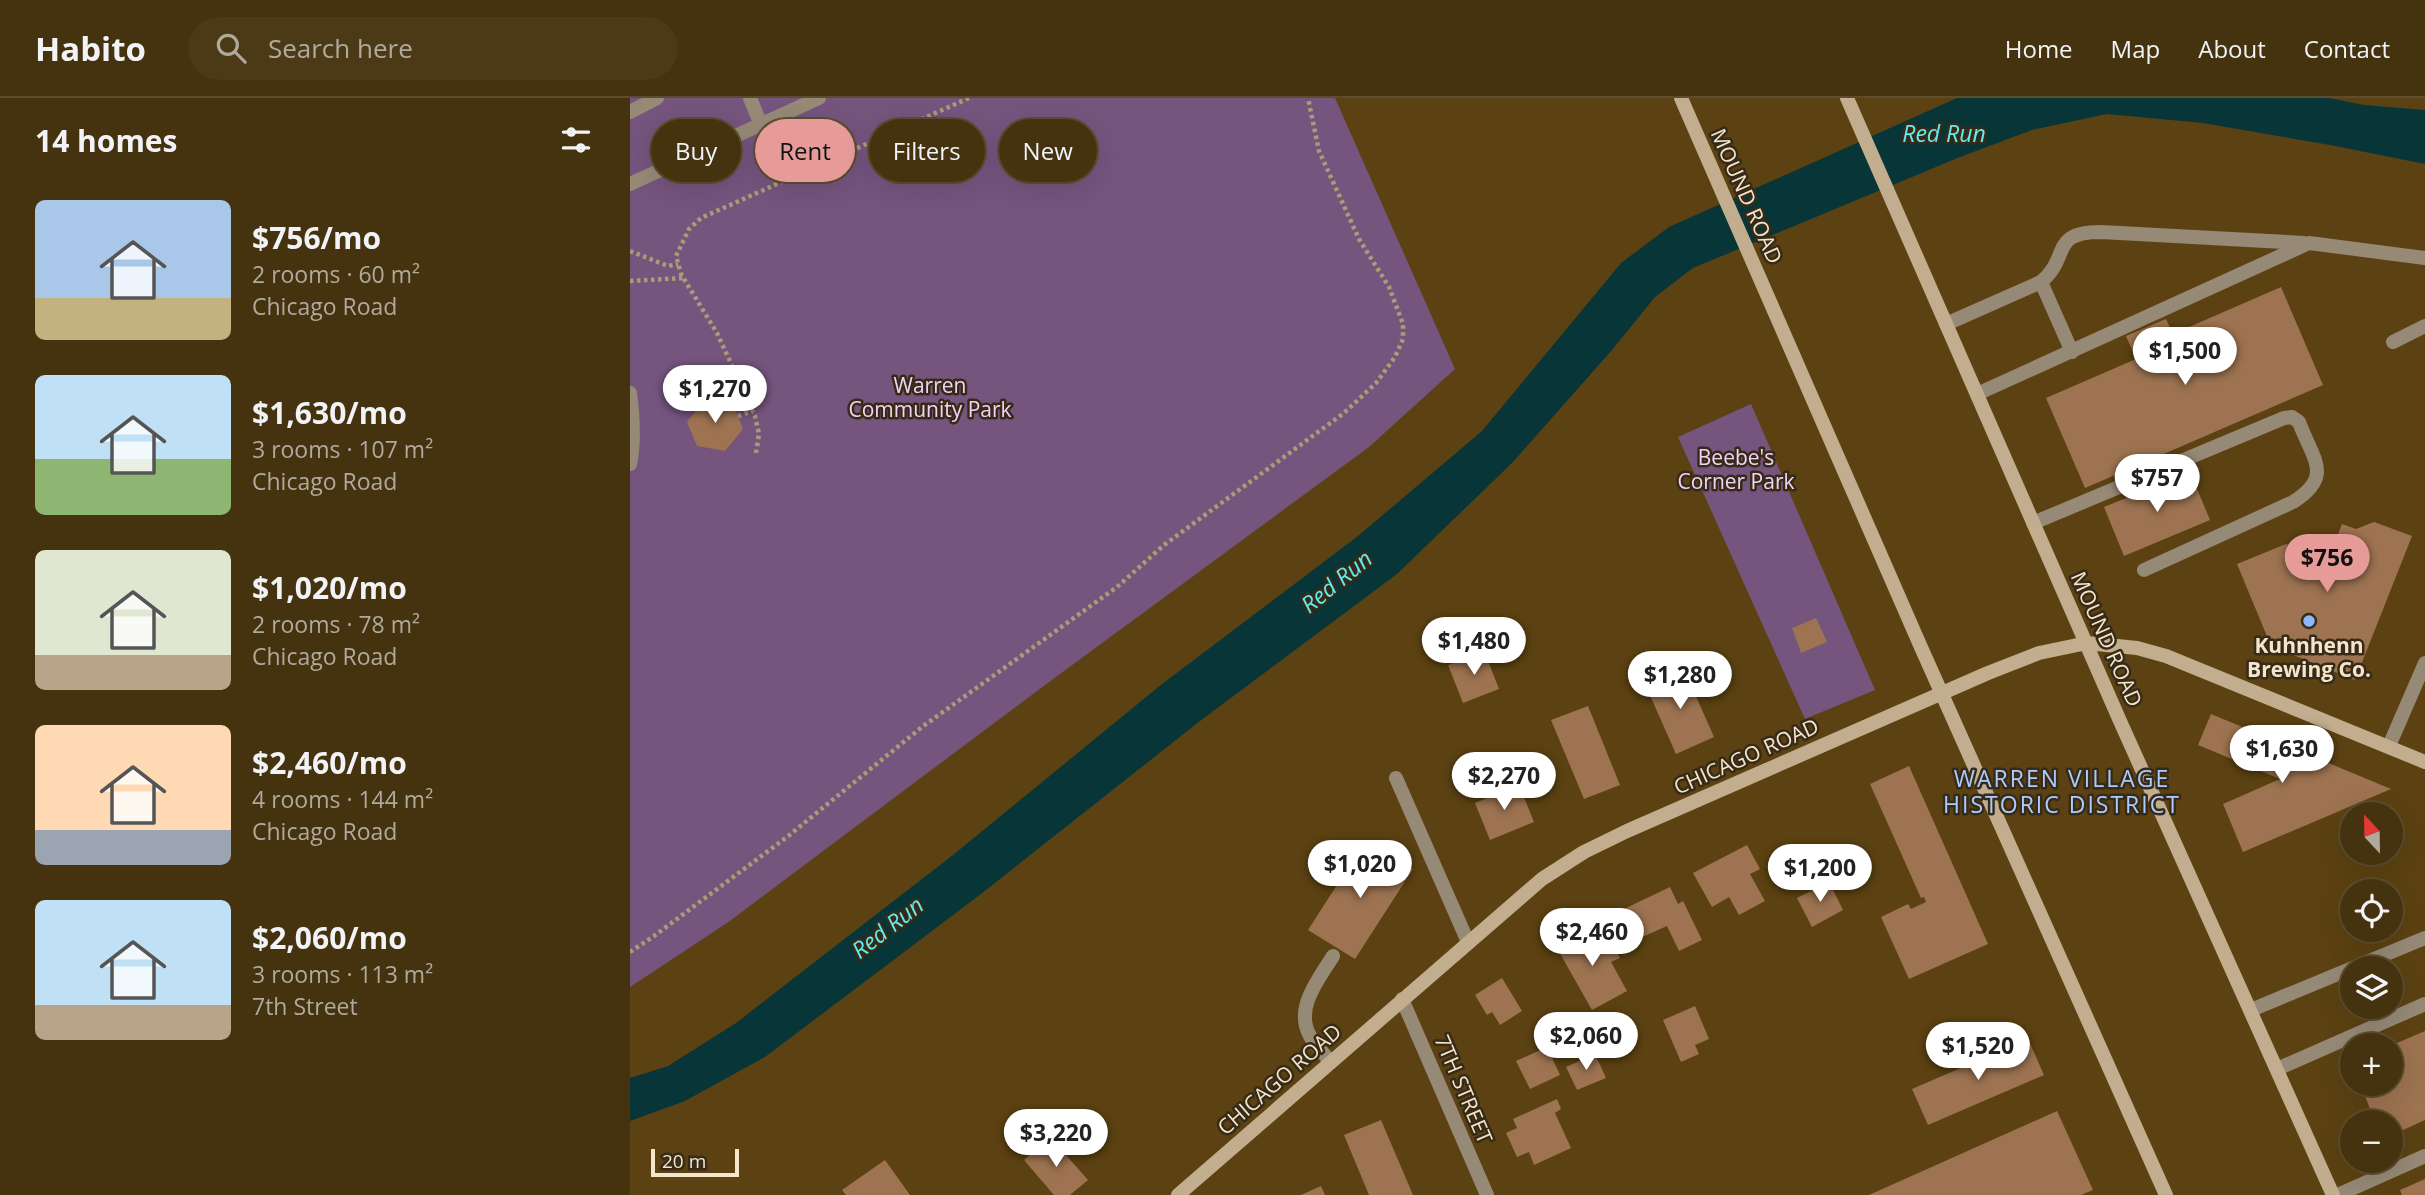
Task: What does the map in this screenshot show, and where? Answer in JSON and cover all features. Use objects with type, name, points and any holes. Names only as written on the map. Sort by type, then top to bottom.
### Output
[{"type":"main road","name":"MOUND ROAD","points":[[1681,98],[1941,693],[2166,1195]]},
{"type":"main road","name":"MOUND ROAD","points":[[1850,105],[2333,1195]]},
{"type":"main road","name":"CHICAGO ROAD","points":[[1178,1195],[1542,878],[1584,852],[2015,661],[2087,643],[2137,648],[2166,656],[2425,762]]},
{"type":"street","points":[[630,113],[657,98]]},
{"type":"street","points":[[750,98],[759,119]]},
{"type":"street","points":[[774,119],[819,98]]},
{"type":"street","points":[[630,184],[755,128]]},
{"type":"street","points":[[1946,324],[2040,282],[2051,274],[2067,239],[2077,234],[2101,232],[2309,243],[2425,258]]},
{"type":"street","points":[[1977,394],[2309,243]]},
{"type":"street","points":[[2040,282],[2073,352]]},
{"type":"street","points":[[2393,342],[2425,326]]},
{"type":"street","points":[[630,393],[633,413],[630,464]]},
{"type":"street","points":[[2033,523],[2284,418],[2292,417],[2299,422],[2318,472],[2316,482],[2309,492],[2293,502],[2144,570]]},
{"type":"street","points":[[2389,746],[2425,663]]},
{"type":"street","points":[[1396,778],[1468,942]]},
{"type":"street","points":[[2251,1010],[2425,938]]},
{"type":"street","points":[[1331,1062],[1310,1036],[1305,1022],[1308,997],[1333,956]]},
{"type":"street","name":"7TH STREET","points":[[1402,999],[1487,1195]]},
{"type":"street","points":[[2277,1069],[2425,1004]]},
{"type":"street","points":[[2338,1195],[2425,1156]]},
{"type":"path","points":[[756,453],[759,434],[752,411],[717,332],[678,264],[676,256],[689,229],[701,218],[969,98]]},
{"type":"path","points":[[630,952],[787,837],[922,727],[1116,587],[1164,545],[1344,413],[1376,383],[1395,358],[1404,339],[1403,324],[1389,287],[1359,239],[1319,151],[1308,98]]},
{"type":"path","points":[[630,251],[668,265],[678,264]]},
{"type":"path","points":[[630,281],[684,278]]},
{"type":"path","points":[[738,416],[752,411]]},
{"type":"green space","name":"Warren Community Park","points":[[630,98],[1335,98],[1455,369],[1369,447],[727,923],[630,987]]},
{"type":"green space","name":"Beebe's Corner Park","points":[[1751,404],[1875,690],[1805,719],[1678,437]]},
{"type":"water","name":"Red Run","points":[[1957,98],[2329,98],[2364,105],[2425,110],[2425,164],[2203,123],[2107,114],[2032,130],[1960,157],[1693,268],[1655,297],[1513,462],[1397,574],[1200,721],[981,894],[765,1057],[685,1101],[630,1121],[630,1078],[668,1066],[736,1023],[953,855],[1162,684],[1358,536],[1482,431],[1621,263],[1669,227]]},
{"type":"building","points":[[2281,287],[2323,385],[2085,488],[2046,398],[2136,359],[2126,336],[2166,319],[2173,334]]},
{"type":"building","points":[[705,399],[733,404],[743,429],[725,451],[697,446],[687,422]]},
{"type":"building","points":[[2190,472],[2210,520],[2124,556],[2104,507]]},
{"type":"building","points":[[2374,522],[2412,536],[2355,680],[2271,646],[2237,564],[2286,544],[2304,551],[2337,537],[2342,524],[2356,529]]},
{"type":"building","points":[[1816,618],[1827,642],[1801,653],[1792,628]]},
{"type":"building","points":[[1484,651],[1499,689],[1463,703],[1448,665]]},
{"type":"building","points":[[1683,667],[1714,737],[1676,754],[1645,684]]},
{"type":"building","points":[[1588,706],[1620,785],[1584,799],[1551,720]]},
{"type":"building","points":[[2211,714],[2391,789],[2360,802],[2340,802],[2340,811],[2243,852],[2223,804],[2280,779],[2198,745]]},
{"type":"building","points":[[1909,766],[1988,944],[1909,979],[1881,917],[1908,904],[1911,909],[1926,902],[1924,897],[1921,898],[1870,784]]},
{"type":"building","points":[[1519,785],[1534,822],[1490,840],[1475,803]]},
{"type":"building","points":[[1366,840],[1413,869],[1355,959],[1308,930]]},
{"type":"building","points":[[1747,845],[1760,869],[1750,874],[1765,901],[1739,915],[1729,897],[1712,907],[1693,873]]},
{"type":"building","points":[[1829,882],[1843,910],[1812,927],[1797,898]]},
{"type":"building","points":[[1670,887],[1678,904],[1683,901],[1702,940],[1679,951],[1667,926],[1640,938],[1626,908]]},
{"type":"building","points":[[1578,930],[1588,947],[1608,936],[1620,958],[1611,962],[1627,991],[1592,1010],[1554,943]]},
{"type":"building","points":[[1502,978],[1522,1011],[1500,1025],[1492,1012],[1487,1015],[1475,995]]},
{"type":"building","points":[[1695,1006],[1709,1039],[1695,1045],[1699,1054],[1681,1062],[1663,1020]]},
{"type":"building","points":[[2425,1031],[2425,1120],[2403,1130],[2403,1110],[2370,1110],[2365,1096],[2403,1096],[2403,1040]]},
{"type":"building","points":[[2028,1039],[2044,1075],[1928,1125],[1912,1089]]},
{"type":"building","points":[[1547,1047],[1560,1075],[1530,1089],[1516,1061]]},
{"type":"building","points":[[1595,1054],[1606,1078],[1577,1090],[1566,1067]]},
{"type":"building","points":[[1557,1099],[1561,1109],[1555,1113],[1571,1148],[1534,1165],[1529,1152],[1517,1157],[1506,1133],[1517,1128],[1513,1119]]},
{"type":"building","points":[[2057,1111],[2093,1190],[2081,1195],[1869,1195]]},
{"type":"building","points":[[1381,1120],[1413,1195],[1369,1195],[1344,1135]]},
{"type":"building","points":[[1050,1137],[1088,1180],[1070,1195],[1054,1195],[1024,1160]]},
{"type":"building","points":[[885,1160],[910,1195],[846,1195],[842,1190]]},
{"type":"building","points":[[2425,1179],[2425,1195],[2402,1195],[2400,1190]]},
{"type":"building","points":[[1321,1186],[1325,1195],[1301,1195]]},
{"type":"place","name":"Kuhnhenn Brewing Co.","points":[[2309,621]]},
{"type":"district","name":"WARREN VILLAGE HISTORIC DISTRICT","points":[[2062,791]]}]
